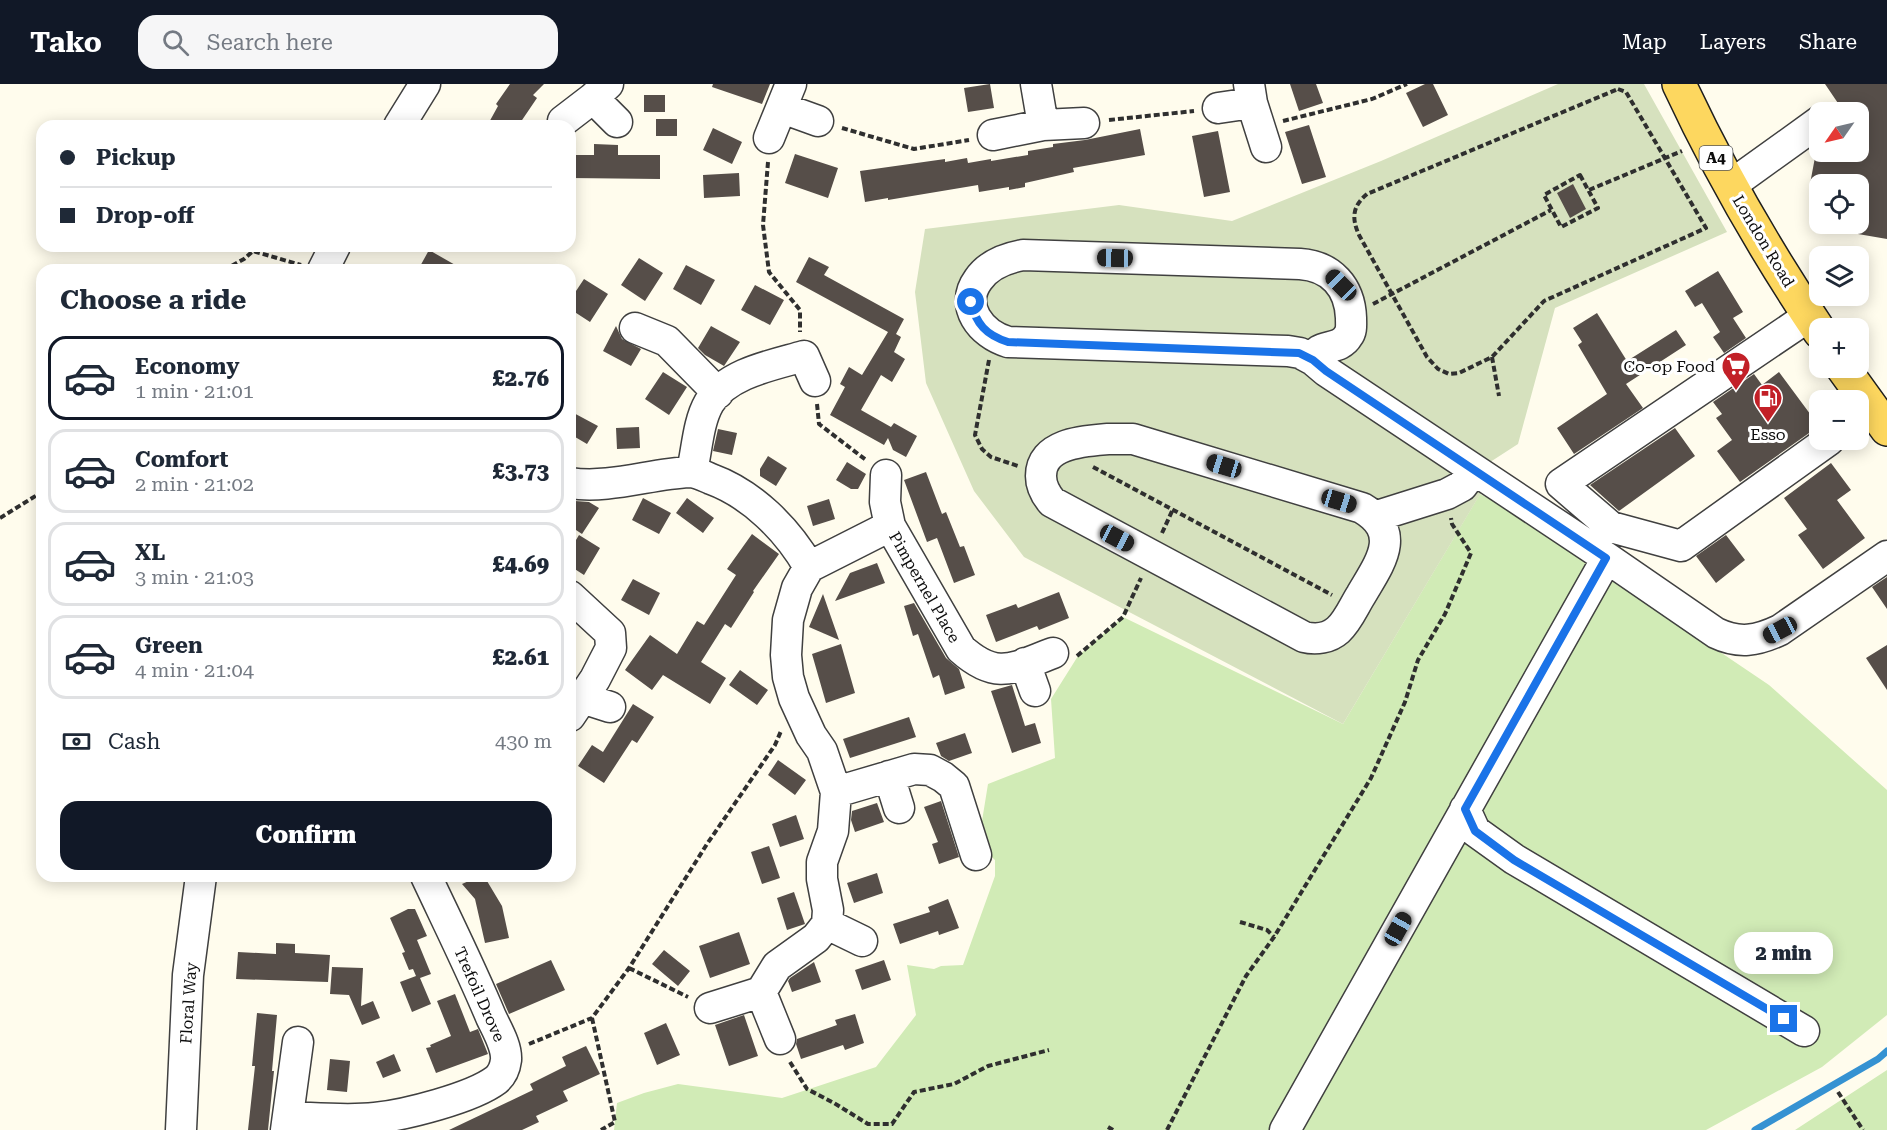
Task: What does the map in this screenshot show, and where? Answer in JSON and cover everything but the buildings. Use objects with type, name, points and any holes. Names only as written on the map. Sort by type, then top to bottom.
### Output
[{"type":"main road","name":"London Road","points":[[1679,84],[1688,147],[1731,185],[1757,233],[1810,318]]},
{"type":"main road","points":[[1849,378],[1872,419]]},
{"type":"street","points":[[403,120],[425,84]]},
{"type":"street","points":[[1036,84],[1043,125]]},
{"type":"street","points":[[563,120],[600,91],[617,123]]},
{"type":"street","points":[[769,138],[787,96],[818,122]]},
{"type":"street","points":[[1218,108],[1257,115]]},
{"type":"street","points":[[993,135],[1043,125],[1084,123]]},
{"type":"street","points":[[1731,185],[1809,128]]},
{"type":"street","points":[[318,264],[329,252]]},
{"type":"street","points":[[1313,360],[1318,350],[1339,345],[1348,338],[1351,329],[1347,295],[1341,285],[1323,268],[1313,265],[1023,255],[993,265],[974,286],[971,302],[977,322],[990,335],[1008,342],[1299,353],[1313,360],[1326,371],[1716,633],[1739,641],[1765,637],[1780,630],[1887,556]]},
{"type":"street","points":[[1809,327],[1561,484],[1611,527],[1682,546],[1815,450]]},
{"type":"street","points":[[635,328],[674,331],[718,393]]},
{"type":"street","points":[[693,471],[703,420],[709,403],[718,393],[731,382],[749,373],[806,359]]},
{"type":"street","points":[[1385,552],[1384,536],[1374,517],[1362,508],[1133,439],[1097,440],[1058,448],[1046,459],[1042,468],[1041,477],[1048,498],[1065,510],[1304,637],[1322,638],[1332,634],[1343,625],[1385,552],[1408,506]]},
{"type":"street","points":[[1374,517],[1447,494],[1462,486],[1474,470]]},
{"type":"street","points":[[576,483],[595,484],[693,471],[720,482],[752,502],[798,547],[809,567],[797,588],[788,620],[786,654],[788,677],[794,698],[811,735],[822,751],[836,792],[833,831],[822,862],[822,879],[828,910],[827,924],[816,938],[777,966],[761,992],[710,1008]]},
{"type":"street","name":"Pimpernel Place","points":[[886,475],[885,502],[890,526],[962,649],[978,664],[1009,669],[1053,652]]},
{"type":"street","name":"Pimpernel Place","points":[[809,567],[890,526]]},
{"type":"street","points":[[1285,1130],[1606,558]]},
{"type":"street","points":[[576,602],[610,633],[611,648],[595,679],[588,707]]},
{"type":"street","points":[[1025,663],[1035,691]]},
{"type":"street","points":[[836,792],[914,769],[930,770],[954,786],[976,855]]},
{"type":"street","points":[[890,776],[899,808]]},
{"type":"street","points":[[1465,809],[1475,831],[1514,860],[1804,1030]]},
{"type":"street","name":"Floral Way","points":[[181,1130],[188,975],[200,882]]},
{"type":"street","name":"Trefoil Drove","points":[[298,1042],[287,1123],[376,1118],[419,1110],[474,1091],[497,1079],[505,1068],[506,1054],[478,985],[429,882]]},
{"type":"street","points":[[827,924],[862,941]]},
{"type":"street","points":[[761,992],[780,1040]]},
{"type":"path","points":[[1257,115],[1372,99],[1407,84]]},
{"type":"path","points":[[1618,89],[1626,92],[1688,147],[1706,228],[1544,301],[1492,357],[1459,373],[1449,374],[1438,369],[1427,357],[1391,294],[1354,223],[1354,212],[1359,201],[1368,194],[1618,89]]},
{"type":"path","points":[[1084,123],[1218,108]]},
{"type":"path","points":[[818,122],[914,149],[993,135]]},
{"type":"path","points":[[769,138],[763,225],[769,272],[800,310],[806,359],[819,424],[886,475]]},
{"type":"path","points":[[1589,190],[1688,147]]},
{"type":"path","points":[[1580,175],[1598,208],[1561,227],[1551,210],[1544,195],[1580,175]]},
{"type":"path","points":[[1351,315],[1551,210]]},
{"type":"path","points":[[235,264],[252,252]]},
{"type":"path","points":[[257,252],[300,264]]},
{"type":"path","points":[[983,328],[989,360],[975,435],[987,454]]},
{"type":"path","points":[[1492,357],[1499,396]]},
{"type":"path","points":[[1058,448],[1353,607]]},
{"type":"path","points":[[1167,1130],[1246,976],[1274,937],[1371,778],[1405,702],[1418,660],[1445,614],[1471,553],[1452,524],[1447,494]]},
{"type":"path","points":[[0,519],[36,496]]},
{"type":"path","points":[[1053,652],[1078,656],[1123,617]]},
{"type":"path","points":[[506,1054],[592,1018],[629,968],[708,844],[775,745],[794,698]]},
{"type":"path","points":[[1240,922],[1266,930],[1274,937]]},
{"type":"path","points":[[629,968],[710,1008]]},
{"type":"path","points":[[592,1018],[615,1122],[601,1130]]},
{"type":"path","points":[[780,1040],[793,1068],[807,1089],[834,1102],[868,1124],[892,1124],[914,1092],[954,1084],[988,1066],[1049,1050]]},
{"type":"path","points":[[1838,1092],[1863,1130]]},
{"type":"path","points":[[1108,1127],[1113,1130]]},
{"type":"green space","points":[[1558,84],[1644,84],[1727,232],[1555,308],[1518,444],[1484,466],[1491,476],[1343,724],[1024,557],[974,491],[926,383],[915,292],[925,229],[1119,205],[1232,221],[1381,161]]},
{"type":"green space","points":[[1480,494],[1524,517],[1769,685],[1887,790],[1887,1015],[1822,1067],[1706,1130],[614,1130],[617,1103],[678,1084],[782,1098],[876,1067],[916,1015],[907,965],[934,969],[941,966],[963,965],[995,876],[995,860],[981,847],[982,821],[988,784],[1055,758],[1051,699],[1078,656],[1123,617],[1343,724]]},
{"type":"green space","points":[[1887,1070],[1887,1130],[1795,1130]]},
{"type":"waterway","points":[[1755,1130],[1878,1059],[1887,1051]]},
{"type":"place","name":"Co-op Food","points":[[1736,392]]},
{"type":"place","name":"Esso","points":[[1768,424]]},
{"type":"route","points":[[971,302],[977,322],[990,335],[1008,342],[1299,353],[1313,360],[1326,371],[1606,558],[1465,809],[1475,831],[1514,860],[1784,1019]]}]
